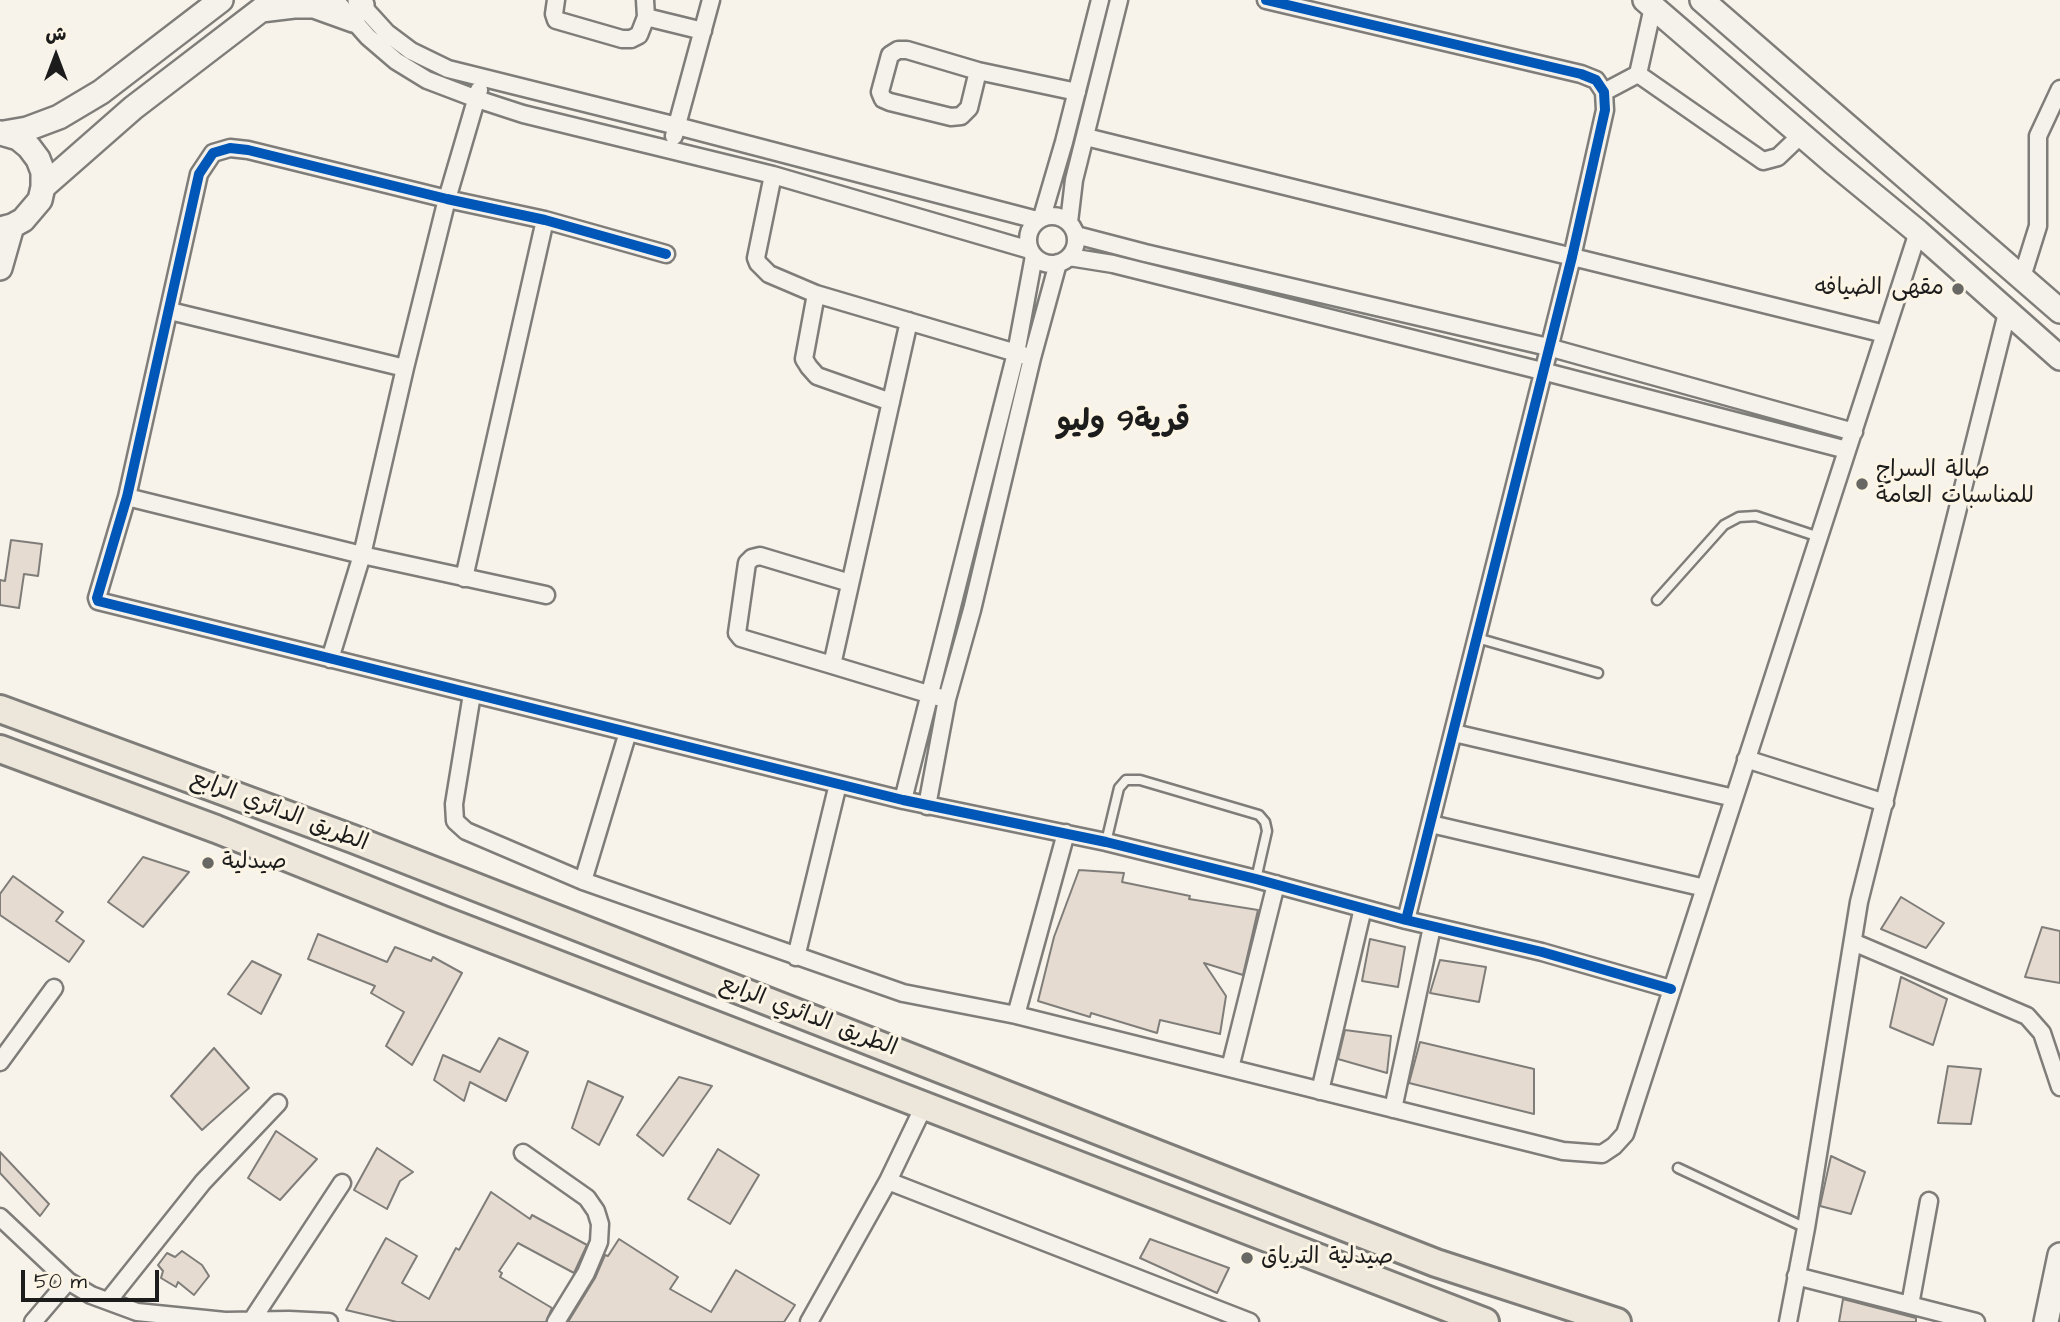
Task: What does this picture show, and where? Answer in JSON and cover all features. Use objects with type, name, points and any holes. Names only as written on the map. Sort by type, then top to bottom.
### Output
[{"type":"main road","points":[[0,697],[30,719]]},
{"type":"main road","name":"الطريق الدائري الرابع","points":[[0,709],[353,839],[1436,1263],[1617,1322]]},
{"type":"main road","name":"الطريق الدائري الرابع","points":[[0,749],[216,829],[924,1106],[1440,1314],[1485,1322]]},
{"type":"street","points":[[2,133],[27,129],[60,117],[101,92],[221,0]]},
{"type":"street","points":[[335,0],[358,6],[411,51],[448,69],[1040,219]]},
{"type":"street","points":[[556,0],[556,20],[622,39],[631,39],[639,34],[645,8],[703,31]]},
{"type":"street","points":[[671,149],[711,0]]},
{"type":"street","points":[[1040,219],[1077,92],[1100,0]]},
{"type":"street","points":[[927,806],[947,699],[972,610],[1032,358],[1064,260],[1075,246],[1072,228],[1074,180],[1119,0]]},
{"type":"street","points":[[1266,0],[1310,4],[1581,74],[1595,80],[1604,92],[1605,110],[1572,257],[1406,920]]},
{"type":"street","points":[[1702,0],[2060,311]]},
{"type":"street","points":[[1638,74],[1649,4]]},
{"type":"street","points":[[1649,4],[1918,232],[2060,358]]},
{"type":"street","points":[[43,187],[132,108],[268,5],[358,6]]},
{"type":"street","points":[[358,6],[368,37],[396,61],[427,80],[523,114],[773,175],[1032,253],[1045,263],[1064,260],[1113,264],[1847,450]]},
{"type":"street","points":[[978,71],[969,108],[961,116],[951,117],[890,102],[883,99],[880,92],[890,55],[898,50],[978,71],[1077,92]]},
{"type":"street","points":[[1604,92],[1638,74]]},
{"type":"street","points":[[1638,74],[1763,161],[1778,158],[1801,135]]},
{"type":"street","points":[[330,659],[362,555],[447,199],[482,79]]},
{"type":"street","points":[[2021,277],[2038,226],[2038,136],[2060,89]]},
{"type":"street","points":[[0,268],[6,227],[23,220],[33,211],[40,200],[43,187],[43,173],[34,153],[18,138],[2,133]]},
{"type":"street","points":[[1086,137],[1885,334]]},
{"type":"street","points":[[666,254],[545,220],[248,150],[230,148],[213,153],[199,174],[127,497],[98,601],[927,806],[1106,842],[1276,884],[1432,927],[1542,952],[1671,989]]},
{"type":"street","points":[[773,175],[756,258],[769,274],[816,294],[1032,358]]},
{"type":"street","points":[[903,800],[1016,353],[1032,253],[1028,237],[1032,225],[1040,219],[1051,215],[1061,217],[1072,228],[1145,253],[1548,347],[1854,432]]},
{"type":"street","points":[[464,578],[545,220]]},
{"type":"street","points":[[472,694],[454,804],[455,821],[466,831],[583,881],[903,993],[1016,1015],[1563,1151],[1602,1154],[1625,1134],[1918,232]]},
{"type":"street","points":[[816,294],[804,359],[809,367],[817,376],[891,402]]},
{"type":"street","points":[[170,311],[405,368]]},
{"type":"street","points":[[1788,1322],[1859,902],[2007,313]]},
{"type":"street","points":[[832,665],[909,321]]},
{"type":"street","points":[[127,497],[362,555],[547,595]]},
{"type":"street","points":[[850,583],[760,556],[752,558],[747,563],[737,633],[741,638],[947,699]]},
{"type":"street","points":[[583,881],[628,732]]},
{"type":"street","points":[[1454,733],[1734,799]]},
{"type":"street","points":[[1746,759],[1885,803]]},
{"type":"street","points":[[796,957],[838,784]]},
{"type":"street","points":[[1431,824],[1705,888]]},
{"type":"street","points":[[1016,1015],[1066,834]]},
{"type":"street","points":[[1230,1068],[1276,884]]},
{"type":"street","points":[[1320,1091],[1363,908]]},
{"type":"street","points":[[1393,1109],[1432,927]]},
{"type":"street","points":[[1853,942],[2027,1016],[2042,1033],[2060,1087]]},
{"type":"street","points":[[0,1062],[54,988]]},
{"type":"street","points":[[108,1301],[204,1182],[278,1103]]},
{"type":"street","points":[[809,1322],[888,1181],[924,1106]]},
{"type":"street","points":[[523,1153],[587,1198],[596,1210],[600,1224],[599,1242],[586,1273],[556,1322]]},
{"type":"street","points":[[888,1181],[1250,1322]]},
{"type":"street","points":[[252,1320],[342,1183]]},
{"type":"street","points":[[1910,1305],[1929,1201]]},
{"type":"street","points":[[0,1217],[68,1281],[91,1295],[137,1312],[224,1321],[329,1322]]},
{"type":"street","points":[[2046,1322],[2060,1255]]},
{"type":"street","points":[[1796,1276],[1976,1322]]},
{"type":"street","points":[[33,1322],[68,1281]]},
{"type":"lane","points":[[1657,600],[1724,525],[1739,517],[1756,516],[1819,537]]},
{"type":"lane","points":[[1477,638],[1598,673]]},
{"type":"lane","points":[[1106,842],[1119,788],[1126,780],[1140,780],[1259,815],[1265,822],[1267,831],[1256,879]]},
{"type":"lane","points":[[1678,1168],[1806,1228]]},
{"type":"building","points":[[11,540],[42,544],[38,576],[24,574],[19,608],[0,605],[0,580],[5,581]]},
{"type":"building","points":[[143,857],[189,872],[143,927],[108,902]]},
{"type":"building","points":[[1079,870],[1124,873],[1122,882],[1190,896],[1189,899],[1258,910],[1243,975],[1204,963],[1226,996],[1220,1034],[1160,1020],[1157,1033],[1091,1013],[1090,1017],[1038,1001],[1054,937]]},
{"type":"building","points":[[13,876],[63,912],[56,921],[84,941],[69,962],[0,915],[0,894]]},
{"type":"building","points":[[1901,897],[1944,923],[1926,948],[1881,929]]},
{"type":"building","points":[[2042,927],[2060,931],[2060,983],[2025,977]]},
{"type":"building","points":[[318,934],[387,962],[395,947],[431,961],[433,957],[462,973],[412,1065],[386,1046],[404,1012],[371,993],[375,986],[308,959]]},
{"type":"building","points":[[1370,939],[1405,947],[1398,987],[1362,981]]},
{"type":"building","points":[[1440,960],[1486,967],[1479,1002],[1430,993]]},
{"type":"building","points":[[252,961],[281,975],[261,1014],[228,994]]},
{"type":"building","points":[[1901,977],[1947,999],[1933,1045],[1890,1027]]},
{"type":"building","points":[[1345,1030],[1391,1036],[1387,1073],[1338,1059]]},
{"type":"building","points":[[499,1038],[528,1052],[506,1101],[470,1082],[464,1101],[434,1080],[443,1055],[480,1072]]},
{"type":"building","points":[[1420,1042],[1534,1069],[1534,1114],[1409,1083]]},
{"type":"building","points":[[214,1048],[249,1088],[202,1130],[171,1096]]},
{"type":"building","points":[[1948,1066],[1981,1069],[1971,1124],[1938,1123]]},
{"type":"building","points":[[679,1077],[712,1086],[663,1156],[637,1135]]},
{"type":"building","points":[[588,1081],[623,1097],[599,1145],[572,1128]]},
{"type":"building","points":[[276,1131],[317,1159],[280,1200],[248,1178]]},
{"type":"building","points":[[377,1148],[413,1172],[400,1181],[387,1209],[354,1190]]},
{"type":"building","points":[[718,1149],[759,1175],[730,1224],[688,1199]]},
{"type":"building","points":[[0,1152],[49,1204],[40,1216],[0,1173]]},
{"type":"building","points":[[1831,1156],[1865,1172],[1851,1214],[1820,1206]]},
{"type":"building","points":[[491,1192],[530,1219],[532,1215],[587,1245],[574,1273],[518,1243],[499,1271],[502,1273],[500,1277],[552,1308],[546,1322],[397,1322],[346,1310],[386,1238],[417,1256],[402,1283],[429,1299],[456,1248],[459,1250]]},
{"type":"building","points":[[619,1239],[678,1277],[670,1289],[711,1312],[736,1270],[795,1305],[784,1322],[568,1322],[595,1278],[605,1255],[608,1256]]},
{"type":"building","points":[[1150,1239],[1229,1268],[1217,1293],[1140,1258]]},
{"type":"building","points":[[182,1251],[202,1265],[209,1276],[194,1295],[178,1282],[176,1287],[161,1278],[163,1271],[158,1265],[167,1253],[175,1257]]},
{"type":"building","points":[[1843,1299],[1916,1318],[1916,1322],[1839,1322]]},
{"type":"cycle path","points":[[1266,0],[1581,74],[1596,80],[1604,92],[1605,110],[1572,257],[1406,920]]},
{"type":"cycle path","points":[[666,254],[545,220],[248,150],[230,148],[213,153],[199,174],[127,497],[98,601],[903,800],[1106,842],[1406,920],[1542,952],[1671,989]]},
{"type":"place","name":"مقهى الضيافه","points":[[1958,289]]},
{"type":"place","name":"صالة السراج للمناسبات العامة","points":[[1862,484]]},
{"type":"place","name":"صيدلية","points":[[208,863]]},
{"type":"place","name":"صيدلية الترياق","points":[[1247,1258]]},
{"type":"district","name":"قرية9 وليو","points":[[1123,424]]}]
